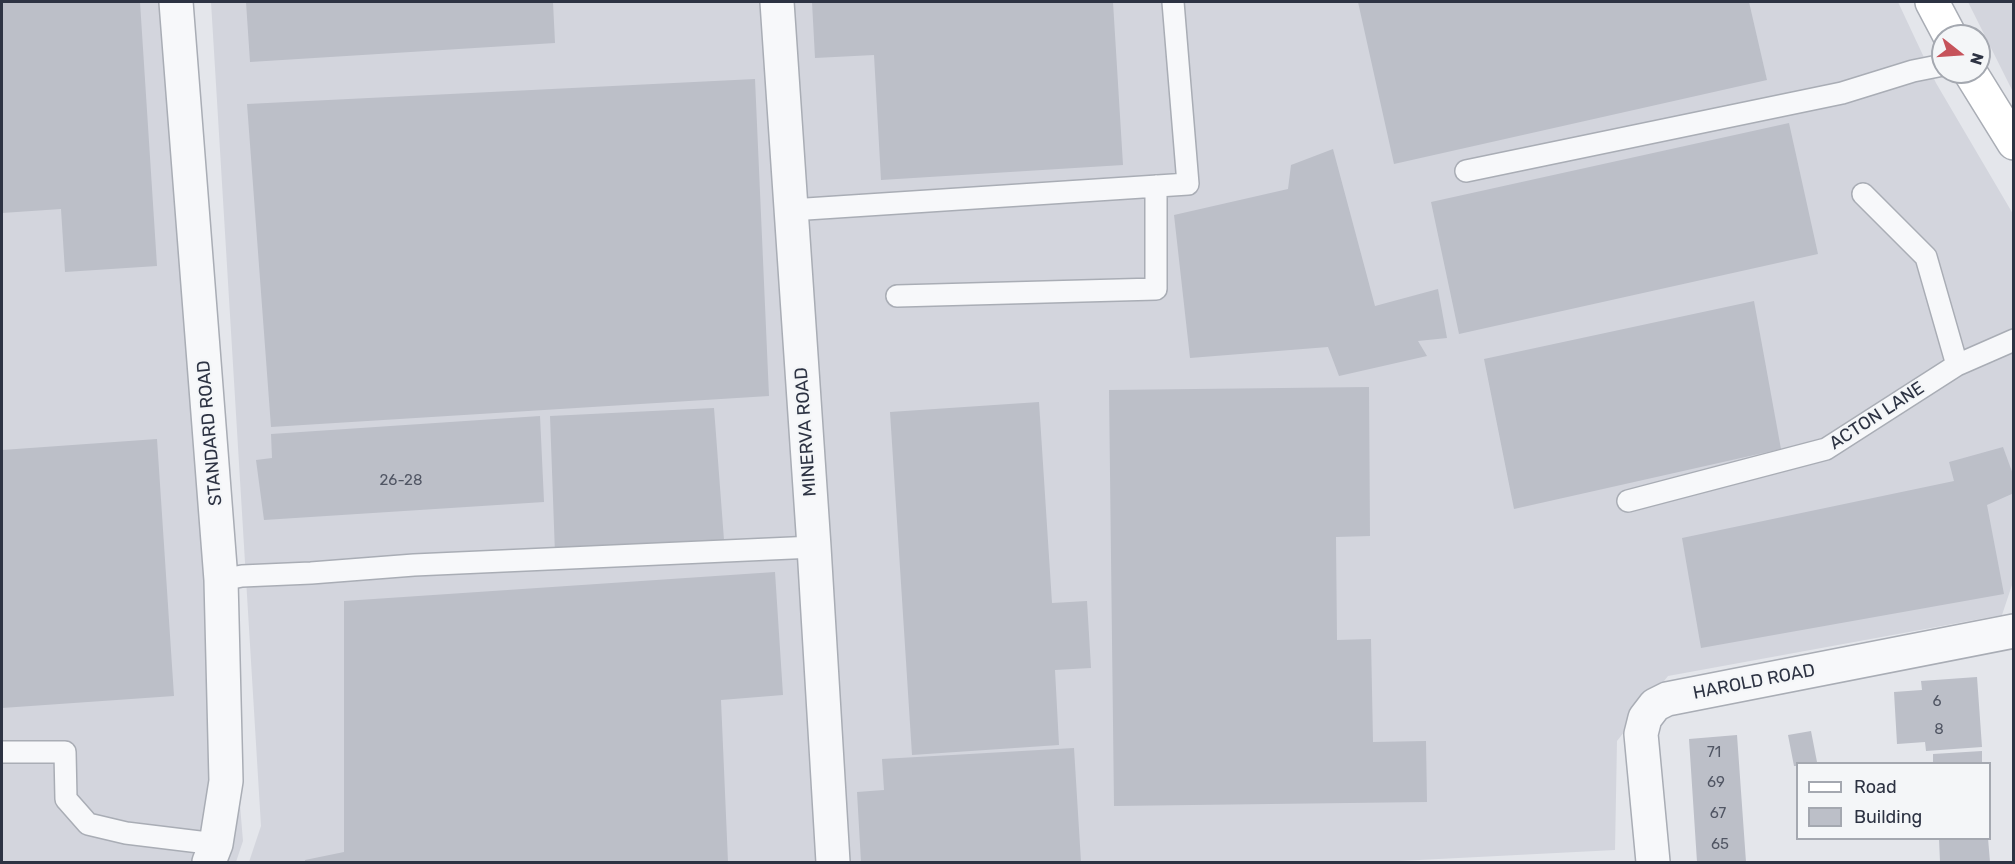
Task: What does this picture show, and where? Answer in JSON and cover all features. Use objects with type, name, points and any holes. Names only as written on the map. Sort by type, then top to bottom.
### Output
[{"type":"main road","points":[[1932,2],[1944,24]]},
{"type":"main road","points":[[1977,84],[2013,143]]},
{"type":"street","name":"STANDARD ROAD","points":[[176,2],[221,580],[226,782],[212,853]]},
{"type":"street","name":"MINERVA ROAD","points":[[777,2],[833,862]]},
{"type":"street","name":"HAROLD ROAD","points":[[1653,862],[1641,734],[1645,718],[1655,705],[1667,699],[2013,631]]},
{"type":"lane","points":[[791,210],[1188,184],[1173,2]]},
{"type":"lane","points":[[1466,171],[1842,93],[1931,67]]},
{"type":"lane","points":[[897,297],[1156,289],[1156,186]]},
{"type":"lane","points":[[1863,194],[1926,257],[1957,365]]},
{"type":"lane","name":"ACTON LANE","points":[[1629,501],[1826,449],[1957,365],[2013,340]]},
{"type":"lane","points":[[221,580],[242,576],[414,565],[814,546]]},
{"type":"lane","points":[[2,752],[65,752],[66,799],[88,824],[212,853]]},
{"type":"shaded area","points":[[2,2],[173,2],[243,841],[236,862],[2,862]]},
{"type":"shaded area","points":[[211,2],[1898,2],[1931,72],[1931,84],[1937,84],[2013,214],[2014,579],[2002,615],[1668,676],[1617,741],[1615,850],[1380,862],[249,862],[261,826]]},
{"type":"shaded area","points":[[1968,2],[2013,2],[2013,92],[1991,48],[1991,24],[1979,24]]},
{"type":"building","points":[[2,2],[140,2],[157,266],[65,272],[61,209],[2,213]]},
{"type":"building","points":[[246,2],[553,2],[555,43],[250,62]]},
{"type":"building","points":[[812,2],[1113,2],[1123,165],[881,180],[874,55],[815,58]]},
{"type":"building","points":[[1358,2],[1749,2],[1767,80],[1394,164]]},
{"type":"building","points":[[755,79],[769,396],[271,427],[247,104]]},
{"type":"building","points":[[1789,123],[1818,254],[1459,334],[1431,202]]},
{"type":"building","points":[[1333,149],[1375,306],[1438,289],[1447,338],[1418,341],[1427,356],[1339,376],[1328,347],[1190,358],[1174,215],[1288,189],[1291,165]]},
{"type":"building","points":[[1754,301],[1781,449],[1514,509],[1484,359]]},
{"type":"building","points":[[1369,387],[1370,536],[1336,537],[1337,640],[1371,639],[1373,742],[1426,741],[1427,802],[1114,806],[1109,390]]},
{"type":"building","points":[[1039,402],[1052,603],[1087,601],[1091,668],[1055,670],[1059,745],[912,755],[890,412]]},
{"type":"building","points":[[714,408],[724,540],[555,554],[550,416]]},
{"type":"building","points":[[540,416],[544,502],[264,520],[256,460],[272,458],[271,434]]},
{"type":"building","points":[[157,439],[174,696],[2,708],[2,450]]},
{"type":"building","points":[[2003,447],[2014,477],[2014,493],[1987,505],[2004,594],[1701,648],[1682,538],[1954,481],[1949,462]]},
{"type":"building","points":[[775,572],[783,695],[721,700],[728,862],[305,862],[305,860],[344,852],[344,601]]},
{"type":"building","points":[[1977,677],[1982,747],[1926,751],[1925,742],[1897,744],[1894,692],[1922,690],[1921,681]]},
{"type":"building","points":[[1811,731],[1817,762],[1796,762],[1794,766],[1788,735]]},
{"type":"building","points":[[1737,735],[1746,862],[1697,862],[1689,739]]},
{"type":"building","points":[[1074,748],[1081,862],[861,862],[857,792],[884,790],[882,759]]},
{"type":"building","points":[[1982,751],[1982,762],[1933,762],[1933,754]]},
{"type":"building","points":[[1939,840],[1988,840],[1990,862],[1940,862]]}]
